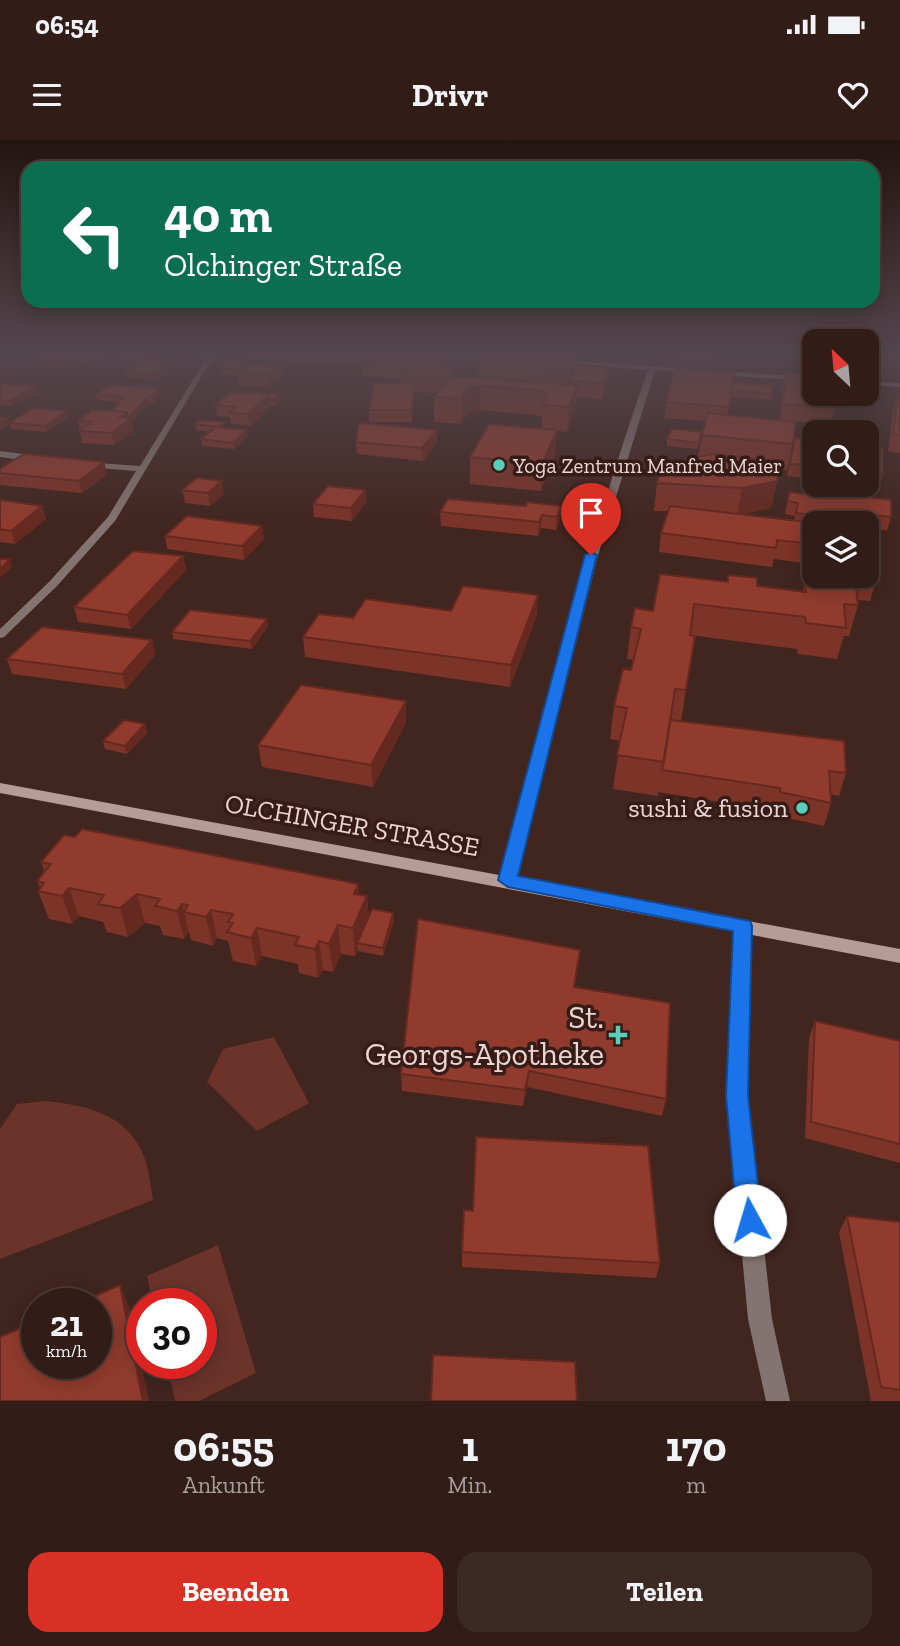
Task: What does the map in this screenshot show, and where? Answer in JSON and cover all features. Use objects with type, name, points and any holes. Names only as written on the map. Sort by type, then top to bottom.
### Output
[{"type":"main road","name":"OLCHINGER STRASSE","points":[[0,788],[508,880],[900,956]]},
{"type":"street","points":[[0,635],[53,584],[112,519],[178,411]]},
{"type":"street","points":[[508,880],[588,566],[621,452],[636,411]]},
{"type":"street","points":[[0,454],[51,460]]},
{"type":"street","points":[[77,463],[141,470]]},
{"type":"street","points":[[743,926],[737,1096],[760,1320],[778,1401]]},
{"type":"shaded area","points":[[274,1037],[309,1103],[257,1131],[207,1082],[223,1049]]},
{"type":"shaded area","points":[[46,1101],[102,1113],[125,1128],[135,1139],[144,1157],[153,1200],[0,1259],[0,1129],[17,1104]]},
{"type":"shaded area","points":[[218,1245],[256,1373],[199,1401],[175,1401],[170,1379],[217,1379],[217,1288],[150,1288],[147,1276]]},
{"type":"building","points":[[28,411],[68,411],[45,426],[9,423]]},
{"type":"building","points":[[92,411],[127,412],[120,417],[131,418],[112,433],[79,431],[91,422],[78,420]]},
{"type":"building","points":[[112,411],[135,411],[128,418],[127,412]]},
{"type":"building","points":[[232,411],[251,411],[248,414],[229,413]]},
{"type":"building","points":[[896,411],[900,411],[900,435],[893,434]]},
{"type":"building","points":[[708,413],[795,422],[793,444],[702,435]]},
{"type":"building","points":[[200,420],[225,422],[220,427],[195,424]]},
{"type":"building","points":[[359,423],[437,430],[422,448],[356,442]]},
{"type":"building","points":[[489,424],[557,430],[542,464],[470,457]]},
{"type":"building","points":[[216,427],[247,430],[233,443],[201,439]]},
{"type":"building","points":[[672,429],[702,432],[698,443],[667,439]]},
{"type":"building","points":[[795,438],[802,439],[802,465],[790,464]]},
{"type":"building","points":[[879,448],[883,448],[883,475],[879,475]]},
{"type":"building","points":[[24,454],[104,462],[79,481],[0,473],[0,469]]},
{"type":"building","points":[[712,454],[782,462],[777,481],[742,488],[657,483],[663,464]]},
{"type":"building","points":[[197,478],[222,481],[208,493],[182,490]]},
{"type":"building","points":[[328,486],[365,490],[351,508],[313,504]]},
{"type":"building","points":[[789,492],[802,494],[802,497],[867,497],[891,500],[891,517],[879,516],[879,511],[796,513],[798,503],[788,501]]},
{"type":"building","points":[[448,499],[526,506],[527,502],[561,506],[557,517],[542,515],[539,522],[440,512]]},
{"type":"building","points":[[0,500],[42,506],[11,531],[0,529]]},
{"type":"building","points":[[670,506],[802,521],[802,543],[777,540],[776,548],[661,533]]},
{"type":"building","points":[[187,516],[262,526],[242,546],[165,536]]},
{"type":"building","points":[[133,551],[183,556],[127,615],[74,607]]},
{"type":"building","points":[[0,559],[10,559],[0,569]]},
{"type":"building","points":[[660,574],[728,582],[728,575],[757,578],[757,586],[806,592],[806,588],[856,588],[858,605],[844,604],[846,628],[806,623],[805,617],[694,604],[690,635],[695,636],[686,690],[675,689],[664,762],[617,755],[627,708],[614,706],[623,669],[631,670],[641,629],[631,627],[635,608],[653,611]]},
{"type":"building","points":[[463,586],[538,595],[511,665],[303,637],[319,614],[353,618],[366,599],[451,611]]},
{"type":"building","points":[[190,610],[267,619],[250,641],[172,632]]},
{"type":"building","points":[[42,627],[152,640],[122,674],[7,659]]},
{"type":"building","points":[[301,685],[406,701],[371,765],[258,745]]},
{"type":"building","points":[[124,720],[145,724],[125,746],[103,741]]},
{"type":"building","points":[[670,720],[844,741],[846,773],[829,771],[831,803],[780,792],[780,788],[662,770]]},
{"type":"building","points":[[82,829],[358,884],[354,894],[367,896],[353,928],[338,925],[329,944],[319,941],[315,949],[295,945],[299,937],[257,928],[251,938],[227,932],[233,923],[228,922],[233,914],[211,910],[206,917],[184,912],[188,905],[182,904],[177,911],[155,906],[160,899],[137,894],[120,908],[98,904],[104,895],[69,888],[62,896],[38,891],[44,883],[37,881],[51,864],[41,862],[64,835],[75,837]]},
{"type":"building","points":[[372,909],[393,913],[383,948],[357,943]]},
{"type":"building","points":[[418,919],[580,950],[574,987],[670,1003],[666,1099],[529,1071],[525,1090],[401,1074]]},
{"type":"building","points":[[815,1021],[900,1041],[900,1144],[811,1122]]},
{"type":"building","points":[[476,1137],[648,1146],[660,1263],[462,1252],[464,1210],[473,1211]]},
{"type":"building","points":[[847,1216],[900,1222],[900,1390],[881,1387]]},
{"type":"building","points":[[120,1285],[126,1315],[126,1379],[139,1379],[143,1401],[0,1401],[0,1337],[21,1328],[21,1379],[112,1379],[112,1289]]},
{"type":"building","points":[[433,1355],[575,1362],[577,1401],[431,1401]]},
{"type":"place","name":"Yoga Zentrum Manfred Maier","points":[[499,465]]},
{"type":"place","name":"sushi & fusion","points":[[802,808]]},
{"type":"place","name":"St. Georgs-Apotheke","points":[[618,1035]]},
{"type":"route","points":[[591,555],[508,880],[743,926],[737,1096],[750,1220]]}]
